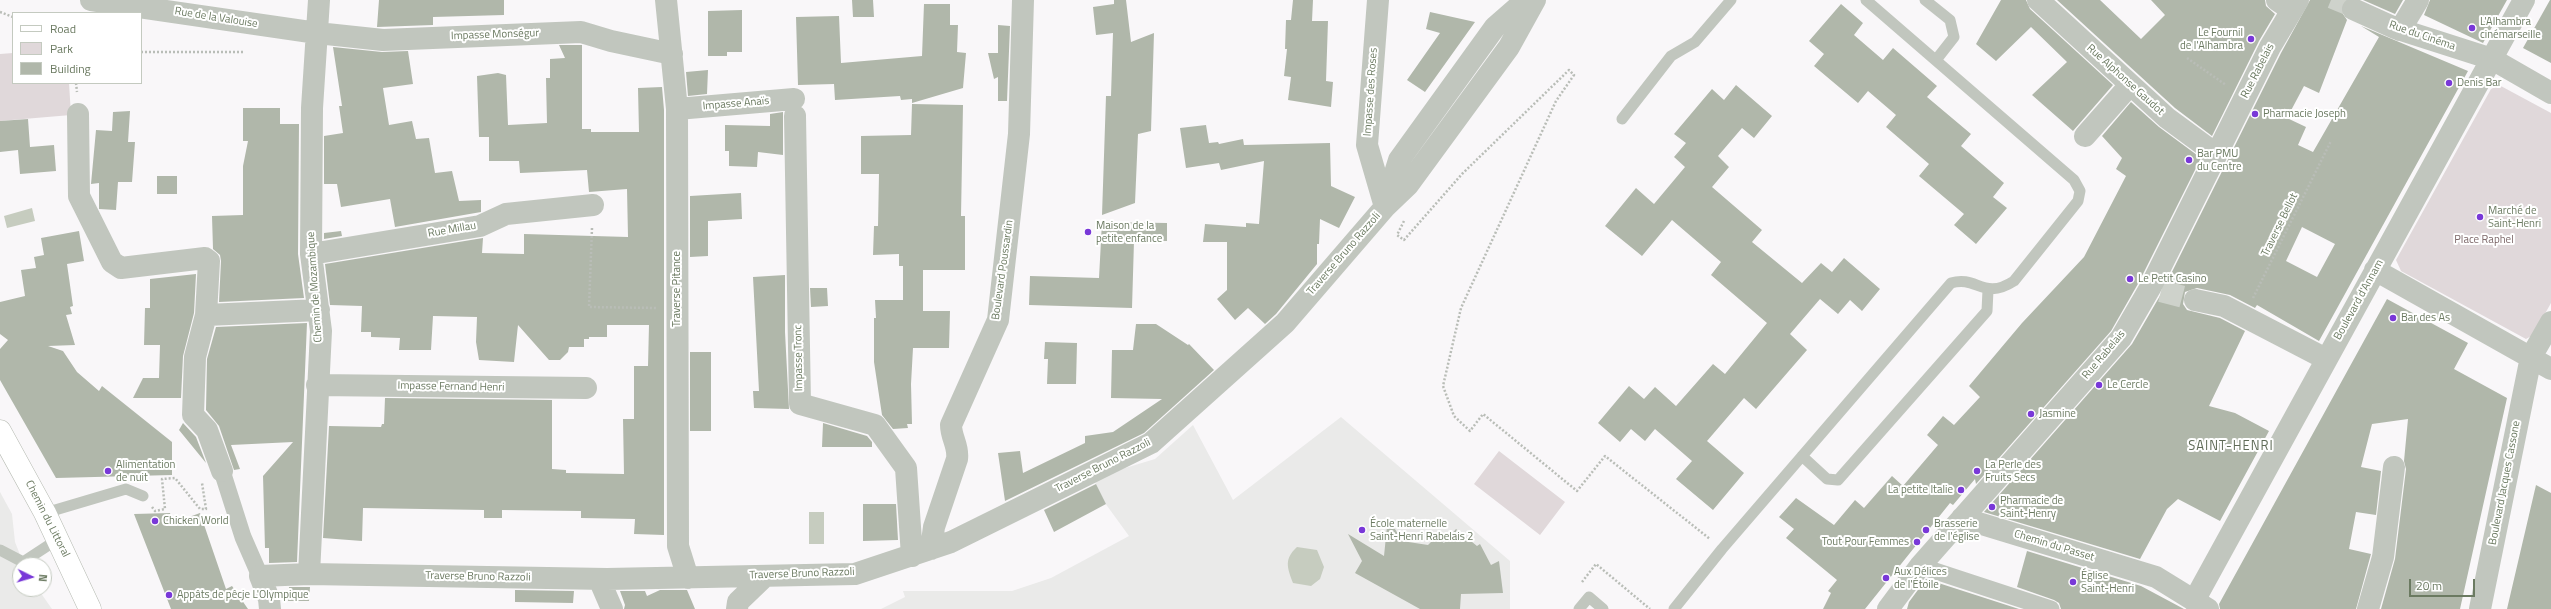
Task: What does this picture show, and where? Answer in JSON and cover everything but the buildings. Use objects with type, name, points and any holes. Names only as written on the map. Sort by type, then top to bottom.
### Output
[{"type":"main road","name":"Chemin du Littoral","points":[[0,431],[45,513],[90,609]]},
{"type":"street","name":"Rue de la Valouise","points":[[91,0],[317,33]]},
{"type":"street","name":"Chemin de Mozambique","points":[[309,574],[317,385],[321,332],[311,254],[312,108],[319,0]]},
{"type":"street","name":"Traverse Pitance","points":[[666,0],[677,110],[678,546],[688,578]]},
{"type":"street","name":"Boulevard Poussardin","points":[[922,552],[934,527],[958,460],[959,450],[951,433],[951,425],[998,320],[1019,134],[1023,0]]},
{"type":"street","name":"Impasse des Roses","points":[[1378,0],[1367,145],[1385,206]]},
{"type":"street","name":"Traverse Bruno Razzoli","points":[[1385,206],[1399,160],[1495,27],[1526,0]]},
{"type":"street","name":"Traverse Bruno Razzoli","points":[[260,576],[309,574],[599,579],[855,574],[951,542],[1151,443],[1285,323],[1385,206],[1408,185],[1509,47],[1535,0]]},
{"type":"street","name":"Rue Alphonse Gaudot","points":[[2038,0],[2167,118],[2216,154]]},
{"type":"street","points":[[2400,30],[2418,0]]},
{"type":"street","name":"Boulevard d'Annam","points":[[2201,605],[2326,359],[2524,0]]},
{"type":"street","name":"Rue Rabelais","points":[[1888,609],[1920,566],[2120,338],[2155,289],[2216,154],[2289,3]]},
{"type":"street","name":"Rue du Cinéma","points":[[2353,9],[2400,30],[2492,59]]},
{"type":"street","name":"Impasse Monségur","points":[[317,33],[383,40],[581,32],[611,41],[672,54]]},
{"type":"street","points":[[2492,59],[2551,93]]},
{"type":"street","points":[[2085,136],[2130,85]]},
{"type":"street","name":"Impasse Tronc","points":[[795,107],[800,404],[875,425],[906,468],[922,552]]},
{"type":"street","name":"Impasse Anaïs","points":[[677,110],[795,107]]},
{"type":"street","points":[[78,114],[78,196],[112,262],[121,268],[205,258],[209,261],[206,315],[195,357],[193,415],[207,430],[212,473],[260,576],[269,599],[270,609]]},
{"type":"street","name":"Rue Millau","points":[[311,254],[480,226],[506,214],[593,205]]},
{"type":"street","points":[[2375,270],[2551,369]]},
{"type":"street","points":[[2195,300],[2224,306],[2326,359]]},
{"type":"street","points":[[206,315],[319,310]]},
{"type":"street","points":[[2531,357],[2551,322]]},
{"type":"street","name":"Boulevard Jacques Cassone","points":[[2480,609],[2531,357]]},
{"type":"street","name":"Impasse Fernand Henri","points":[[317,385],[586,388]]},
{"type":"street","points":[[2368,609],[2383,557],[2394,467]]},
{"type":"street","name":"Chemin du Passet","points":[[1962,518],[2156,577],[2201,605]]},
{"type":"street","points":[[1920,566],[2052,609]]},
{"type":"street","points":[[737,609],[738,602],[765,576]]},
{"type":"street","points":[[599,579],[612,609]]},
{"type":"lane","points":[[1622,119],[1671,56],[1695,42],[1732,0]]},
{"type":"lane","points":[[1674,609],[1722,549],[1951,283],[1962,280],[1988,290],[2002,289],[2014,281],[2078,201],[2080,191],[2074,180],[1866,0]]},
{"type":"lane","points":[[1925,0],[1950,20],[1954,37],[1936,60]]},
{"type":"lane","points":[[1802,456],[1827,479],[1838,480],[1987,311],[1988,290]]},
{"type":"lane","points":[[45,513],[126,489],[143,496]]},
{"type":"lane","points":[[0,550],[23,562],[58,539]]},
{"type":"lane","points":[[1579,609],[1589,597],[1603,609]]},
{"type":"path","points":[[0,12],[12,17]]},
{"type":"path","points":[[142,52],[244,52]]},
{"type":"path","points":[[2187,58],[2244,98]]},
{"type":"path","points":[[1408,215],[1397,235],[1404,240],[1462,174],[1569,70],[1574,75],[1556,101],[1461,308],[1443,386],[1454,416],[1470,431],[1484,414],[1577,491],[1605,456],[1722,549]]},
{"type":"path","name":"Traverse Bellot","points":[[2244,316],[2330,141]]},
{"type":"path","points":[[593,205],[589,307],[677,308]]},
{"type":"path","points":[[143,496],[155,511],[165,509],[162,479],[175,478],[200,509],[206,509],[212,473]]},
{"type":"shaded area","points":[[32,208],[35,221],[7,228],[4,216]]},
{"type":"shaded area","points":[[1341,417],[1510,561],[1510,609],[881,609],[905,597],[903,591],[1012,591],[1051,578],[1129,536],[1105,503],[1095,482],[1102,475],[1155,459],[1193,425],[1233,500]]},
{"type":"shaded area","points":[[0,492],[12,514],[15,542],[21,557],[12,557],[12,597],[44,597],[52,609],[0,609]]},
{"type":"shaded area","points":[[809,512],[824,512],[824,544],[809,544]]},
{"type":"shaded area","points":[[1297,547],[1317,550],[1324,567],[1320,579],[1311,586],[1293,583],[1288,568],[1288,559]]},
{"type":"green space","points":[[12,53],[12,84],[69,84],[71,115],[0,121],[0,54]]},
{"type":"green space","name":"Place Raphel","points":[[2499,85],[2551,113],[2551,303],[2533,335],[2526,339],[2401,271],[2396,260],[2491,89]]},
{"type":"green space","points":[[1499,451],[1565,502],[1540,535],[1474,484]]},
{"type":"tunnel","points":[[2331,0],[2353,9]]},
{"type":"tunnel","points":[[2161,291],[2195,300]]},
{"type":"place","name":"L'Alhambra cinémarseille","points":[[2472,28]]},
{"type":"place","name":"Le Fournil de l'Alhambra","points":[[2251,39]]},
{"type":"place","name":"Denis Bar","points":[[2449,83]]},
{"type":"place","name":"Pharmacie Joseph","points":[[2255,114]]},
{"type":"place","name":"Bar PMU du Centre","points":[[2189,160]]},
{"type":"place","name":"Marché de Saint-Henri","points":[[2480,217]]},
{"type":"place","name":"Maison de la petite enfance","points":[[1088,232]]},
{"type":"place","name":"Le Petit Casino","points":[[2130,279]]},
{"type":"place","name":"Bar des As","points":[[2393,318]]},
{"type":"place","name":"Le Cercle","points":[[2099,385]]},
{"type":"place","name":"Jasmine","points":[[2031,414]]},
{"type":"place","name":"Alimentation de nuit","points":[[108,471]]},
{"type":"place","name":"La Perle des Fruits Secs","points":[[1977,471]]},
{"type":"place","name":"La petite Italie","points":[[1961,490]]},
{"type":"place","name":"Pharmacie de Saint-Henry","points":[[1992,507]]},
{"type":"place","name":"Chicken World","points":[[155,521]]},
{"type":"place","name":"École maternelle Saint-Henri Rabelais 2","points":[[1362,530]]},
{"type":"place","name":"Brasserie de l'église","points":[[1926,530]]},
{"type":"place","name":"Tout Pour Femmes","points":[[1917,542]]},
{"type":"place","name":"Aux Délices de l'Étoile","points":[[1886,578]]},
{"type":"place","name":"Église Saint-Henri","points":[[2073,582]]},
{"type":"place","name":"Appâts de pêcje L'Olympique","points":[[169,595]]},
{"type":"district","name":"SAINT-HENRI","points":[[2231,447]]}]
